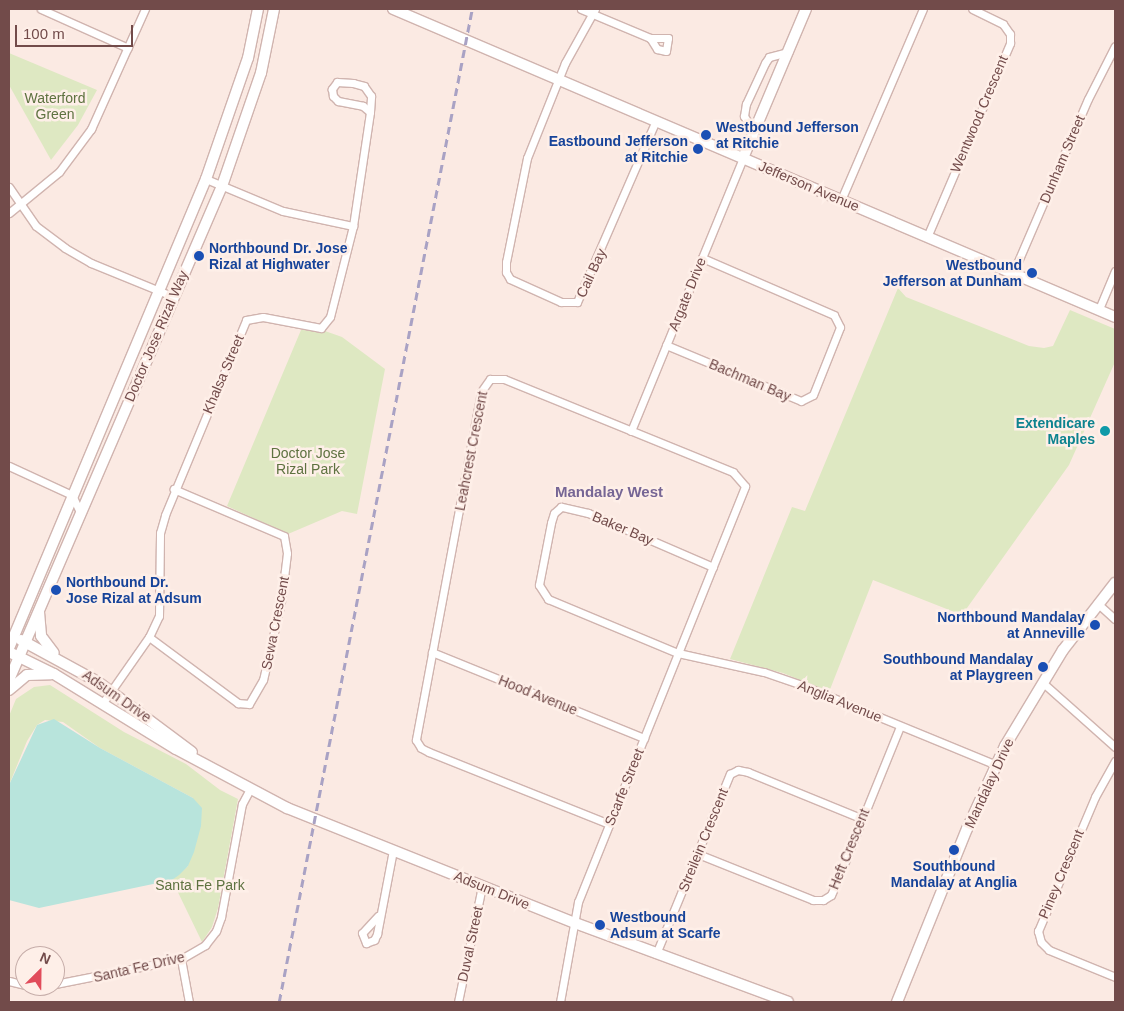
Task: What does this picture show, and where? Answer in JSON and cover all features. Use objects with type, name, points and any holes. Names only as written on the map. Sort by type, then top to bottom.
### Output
[{"type":"street","points":[[41,9],[128,48]]},
{"type":"street","points":[[9,213],[59,172],[87,135],[104,105],[145,9]]},
{"type":"street","name":"Doctor Jose Rizal Way","points":[[9,648],[11,635],[206,179],[248,58],[258,9]]},
{"type":"street","name":"Doctor Jose Rizal Way","points":[[9,680],[172,296],[222,186],[261,74],[274,9]]},
{"type":"street","name":"Jefferson Avenue","points":[[393,9],[1115,316]]},
{"type":"street","points":[[581,9],[594,11],[650,38]]},
{"type":"street","points":[[743,158],[806,9]]},
{"type":"street","points":[[841,200],[924,9]]},
{"type":"street","name":"Wentwood Crescent","points":[[927,236],[1010,43],[1010,34],[1003,24],[972,9]]},
{"type":"street","points":[[558,78],[594,11]]},
{"type":"street","name":"Dunham Street","points":[[1013,273],[1088,99],[1115,46]]},
{"type":"street","points":[[754,132],[744,116],[746,104],[769,58],[788,52]]},
{"type":"street","name":"Cail Bay","points":[[558,78],[527,158],[506,262],[506,272],[518,285],[570,305],[581,298],[656,120]]},
{"type":"street","name":"Khalsa Street","points":[[102,704],[150,637],[161,605],[160,533],[174,489],[246,320],[263,317],[321,328],[327,323],[353,226],[370,112],[371,96],[364,86],[337,82],[332,89],[333,96],[338,101],[363,106],[370,112]]},
{"type":"street","name":"Argate Drive","points":[[631,431],[743,158]]},
{"type":"street","points":[[206,179],[283,211],[353,226]]},
{"type":"street","points":[[9,187],[36,226],[65,248],[172,296]]},
{"type":"street","name":"Bachman Bay","points":[[666,345],[801,401],[813,395],[840,327],[834,314],[702,258]]},
{"type":"street","points":[[1099,309],[1115,271]]},
{"type":"street","name":"Leahcrest Crescent","points":[[609,824],[420,748],[416,731],[484,385],[490,379],[504,379],[733,472],[742,479],[745,486],[743,495],[678,653]]},
{"type":"street","points":[[9,466],[72,494],[80,514]]},
{"type":"street","name":"Sewa Crescent","points":[[150,637],[238,703],[249,704],[264,680],[281,602],[287,553],[284,536],[174,489]]},
{"type":"street","name":"Baker Bay","points":[[678,653],[548,600],[541,593],[541,574],[554,513],[561,507],[578,509],[713,567]]},
{"type":"street","name":"Mandalay Drive","points":[[897,1002],[996,765],[1042,682],[1098,603],[1115,583]]},
{"type":"street","points":[[1098,603],[1115,619]]},
{"type":"street","points":[[39,609],[41,636],[60,660]]},
{"type":"street","name":"Adsum Drive","points":[[11,635],[60,660],[111,691],[202,761]]},
{"type":"street","name":"Adsum Drive","points":[[9,652],[54,674],[176,749],[202,761],[250,789],[314,820],[575,923],[788,1002]]},
{"type":"street","name":"Hood Avenue","points":[[432,652],[644,738]]},
{"type":"street","name":"Anglia Avenue","points":[[678,653],[764,672],[996,765]]},
{"type":"street","name":"Scarfe Street","points":[[560,1002],[578,902],[678,653]]},
{"type":"street","points":[[9,690],[27,675],[54,674]]},
{"type":"street","points":[[1042,682],[1115,748]]},
{"type":"street","name":"Heft Crescent","points":[[698,854],[812,900],[823,900],[830,895],[836,884],[861,818],[900,726]]},
{"type":"street","name":"Piney Crescent","points":[[1115,761],[1087,815],[1038,931],[1041,942],[1049,950],[1115,977]]},
{"type":"street","name":"Streilein Crescent","points":[[656,954],[730,774],[738,770],[861,818]]},
{"type":"street","name":"Santa Fe Drive","points":[[65,982],[182,959],[195,953],[216,931],[242,804],[250,789]]},
{"type":"street","points":[[378,916],[393,850]]},
{"type":"street","name":"Duval Street","points":[[458,1002],[482,886]]},
{"type":"street","points":[[182,959],[189,1002]]},
{"type":"green space","name":"Waterford Green","points":[[9,53],[97,90],[78,125],[51,160],[9,85]]},
{"type":"green space","points":[[898,288],[906,297],[1029,346],[1044,348],[1053,346],[1070,310],[1115,329],[1115,362],[1069,465],[962,615],[873,580],[829,692],[783,673],[730,659],[792,507],[805,511]]},
{"type":"green space","name":"Doctor Jose Rizal Park","points":[[301,330],[325,331],[342,337],[385,369],[357,514],[342,511],[288,534],[227,506]]},
{"type":"green space","name":"Santa Fe Park","points":[[50,685],[124,732],[186,764],[220,790],[238,799],[218,908],[212,927],[202,942],[172,880],[188,866],[193,798],[100,748],[63,722],[45,720],[37,725],[27,741],[9,785],[9,716],[16,699],[34,687]]},
{"type":"water","points":[[54,719],[100,748],[193,798],[202,808],[201,826],[194,852],[188,866],[179,875],[172,880],[39,908],[9,900],[9,785],[37,725]]},
{"type":"railway","points":[[279,1002],[472,9]]},
{"type":"place","name":"Westbound Jefferson at Ritchie","points":[[706,135]]},
{"type":"place","name":"Eastbound Jefferson at Ritchie","points":[[698,149]]},
{"type":"place","name":"Northbound Dr. Jose Rizal at Highwater","points":[[199,256]]},
{"type":"place","name":"Westbound Jefferson at Dunham","points":[[1032,273]]},
{"type":"place","name":"Extendicare Maples","points":[[1105,431]]},
{"type":"place","name":"Northbound Dr. Jose Rizal at Adsum","points":[[56,590]]},
{"type":"place","name":"Northbound Mandalay at Anneville","points":[[1095,625]]},
{"type":"place","name":"Southbound Mandalay at Playgreen","points":[[1043,667]]},
{"type":"place","name":"Southbound Mandalay at Anglia","points":[[954,850]]},
{"type":"place","name":"Westbound Adsum at Scarfe","points":[[600,925]]},
{"type":"district","name":"Mandalay West","points":[[609,492]]}]
